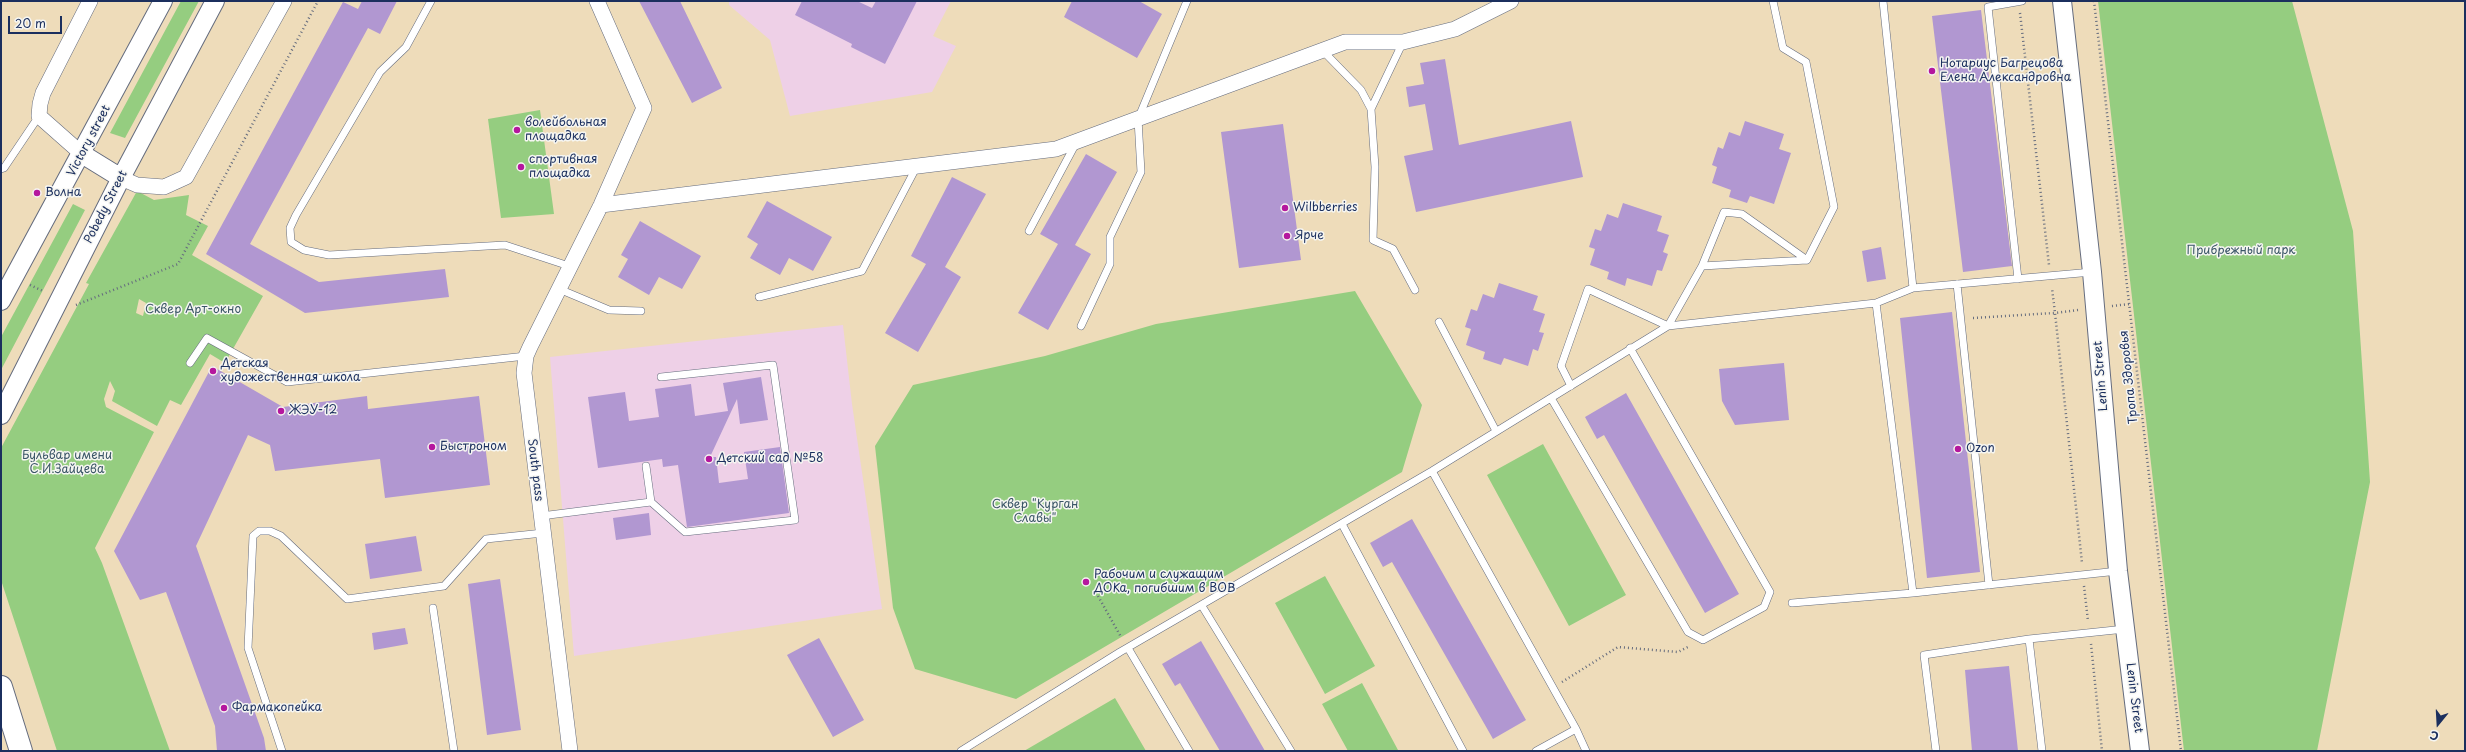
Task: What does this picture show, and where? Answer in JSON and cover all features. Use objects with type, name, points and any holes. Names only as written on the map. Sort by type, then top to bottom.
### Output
[{"type":"main road","points":[[2,686],[21,751]]},
{"type":"street","points":[[90,1],[42,92],[39,116],[82,154],[121,178],[137,185],[164,187],[186,177],[284,1]]},
{"type":"street","name":"Victory street","points":[[1,301],[82,154],[163,1]]},
{"type":"street","name":"Pobedy Street","points":[[1,415],[121,178],[215,1]]},
{"type":"street","name":"South pass","points":[[570,751],[525,389],[526,356],[569,266],[601,205],[644,108],[597,1]]},
{"type":"street","points":[[601,205],[1056,149],[1346,42],[1403,42],[1455,29],[1510,1]]},
{"type":"street","name":"Lenin Street","points":[[2062,1],[2096,308],[2118,571],[2140,751]]},
{"type":"lane","points":[[431,1],[406,47],[380,72],[304,201],[290,228],[291,242],[304,250],[329,255],[505,245],[569,266]]},
{"type":"lane","points":[[1081,326],[1110,264],[1110,237],[1141,172],[1138,119],[1187,1]]},
{"type":"lane","points":[[1772,1],[1783,48],[1806,62],[1834,208],[1807,260]]},
{"type":"lane","points":[[1883,1],[1913,288]]},
{"type":"lane","points":[[2018,279],[1988,8],[2020,1]]},
{"type":"lane","points":[[1371,109],[1403,42]]},
{"type":"lane","points":[[1323,50],[1361,90],[1371,109],[1375,167],[1373,240],[1393,249],[1415,290]]},
{"type":"lane","points":[[1,169],[4,168],[39,116]]},
{"type":"lane","points":[[1029,231],[1076,142]]},
{"type":"lane","points":[[759,298],[862,271],[918,166]]},
{"type":"lane","points":[[1668,326],[1702,266],[1724,212],[1742,214],[1807,260]]},
{"type":"lane","points":[[1702,266],[1807,260]]},
{"type":"lane","points":[[961,751],[1128,648],[1432,471],[1668,326],[1876,303],[1913,288],[2092,272]]},
{"type":"lane","points":[[1957,284],[1990,585]]},
{"type":"lane","points":[[559,289],[609,310],[641,311]]},
{"type":"lane","points":[[1571,386],[1561,366],[1588,289],[1668,326]]},
{"type":"lane","points":[[1876,303],[1913,593]]},
{"type":"lane","points":[[1439,322],[1496,431]]},
{"type":"lane","points":[[190,364],[207,338],[286,382],[526,356]]},
{"type":"lane","points":[[1551,398],[1688,632],[1703,640],[1764,607],[1770,592],[1630,348]]},
{"type":"lane","points":[[646,466],[651,502],[685,532],[795,520],[773,365],[660,377]]},
{"type":"lane","points":[[1432,471],[1576,729],[1586,751]]},
{"type":"lane","points":[[541,516],[651,502]]},
{"type":"lane","points":[[1342,524],[1463,751]]},
{"type":"lane","points":[[282,751],[248,648],[253,536],[259,531],[270,531],[281,536],[347,599],[444,586],[486,539],[543,533]]},
{"type":"lane","points":[[1792,603],[1913,593],[2118,571]]},
{"type":"lane","points":[[1202,606],[1292,751]]},
{"type":"lane","points":[[433,608],[454,751]]},
{"type":"lane","points":[[1936,751],[1924,655],[2029,639],[2125,629]]},
{"type":"lane","points":[[2029,639],[2042,751]]},
{"type":"lane","points":[[1128,648],[1190,751]]},
{"type":"lane","points":[[1536,751],[1576,729]]},
{"type":"path","points":[[2020,1],[2102,751]]},
{"type":"path","name":"Тропа Здоровья","points":[[2094,1],[2181,751]]},
{"type":"path","points":[[1961,319],[2055,312],[2130,304]]},
{"type":"path","points":[[1098,596],[1128,648]]},
{"type":"path","points":[[1553,688],[1618,647],[1678,652],[1703,640]]},
{"type":"shaded area","points":[[729,1],[951,1],[933,36],[956,46],[932,92],[790,116],[770,40],[729,5]]},
{"type":"shaded area","name":"Детский сад №58","points":[[843,325],[852,404],[882,609],[574,656],[550,357]]},
{"type":"green space","points":[[181,1],[199,1],[125,138],[110,133]]},
{"type":"green space","name":"Прибрежный парк","points":[[2098,1],[2292,1],[2353,231],[2370,482],[2317,751],[2184,751]]},
{"type":"green space","name":"спортивная площадка","points":[[540,110],[554,214],[501,218],[488,119]]},
{"type":"green space","name":"Бульвар имени С.И.Зайцева","points":[[137,191],[154,200],[189,195],[186,215],[208,226],[192,255],[263,296],[225,363],[210,354],[181,405],[170,400],[157,426],[112,401],[115,391],[110,381],[104,399],[106,407],[154,432],[95,548],[102,563],[170,751],[57,751],[1,580],[1,448],[89,284],[86,283]],"holes":[[[139,299],[146,303],[143,316],[136,313]]]},
{"type":"green space","points":[[73,204],[85,210],[1,370],[1,337]]},
{"type":"green space","name":"Сквер \"Курган Славы\"","points":[[1355,291],[1422,405],[1402,472],[1016,699],[915,669],[893,608],[875,446],[913,385],[1045,356],[1156,324]]},
{"type":"green space","points":[[1543,444],[1626,595],[1569,626],[1487,475]]},
{"type":"green space","points":[[1325,576],[1375,666],[1325,694],[1275,603]]},
{"type":"green space","points":[[1362,683],[1398,750],[1348,751],[1322,704]]},
{"type":"green space","points":[[1115,698],[1146,751],[1024,751]]},
{"type":"building","points":[[362,1],[397,1],[380,34],[368,28],[250,244],[319,282],[445,269],[449,297],[305,313],[206,254],[343,2],[358,9]]},
{"type":"building","points":[[639,1],[680,1],[722,88],[692,103]]},
{"type":"building","points":[[802,1],[857,1],[872,8],[876,1],[917,1],[885,64],[851,47],[852,44],[795,15]]},
{"type":"building","points":[[1072,1],[1139,1],[1162,14],[1137,58],[1064,17]]},
{"type":"building","points":[[1981,10],[2012,266],[1963,272],[1932,16]]},
{"type":"building","points":[[1445,59],[1459,145],[1571,121],[1583,177],[1416,212],[1404,156],[1433,150],[1425,104],[1409,107],[1406,87],[1424,84],[1420,63]]},
{"type":"building","points":[[1745,121],[1784,134],[1779,149],[1791,153],[1774,204],[1750,196],[1747,203],[1729,197],[1731,190],[1712,183],[1717,167],[1712,165],[1718,147],[1723,149],[1729,132],[1740,136]]},
{"type":"building","points":[[1283,124],[1301,260],[1239,268],[1221,132]]},
{"type":"building","points":[[1086,154],[1117,172],[1075,245],[1091,254],[1048,330],[1018,313],[1058,244],[1040,234]]},
{"type":"building","points":[[952,177],[986,194],[945,267],[961,277],[918,352],[885,333],[926,264],[911,256]]},
{"type":"building","points":[[767,201],[832,237],[813,271],[789,258],[780,275],[750,258],[758,244],[747,237]]},
{"type":"building","points":[[1623,203],[1662,216],[1657,231],[1669,235],[1663,252],[1668,254],[1662,271],[1657,270],[1652,286],[1627,278],[1625,286],[1607,279],[1609,272],[1590,265],[1595,249],[1589,247],[1595,229],[1601,231],[1607,214],[1618,218]]},
{"type":"building","points":[[640,221],[701,256],[682,289],[659,277],[649,295],[618,277],[628,259],[621,255]]},
{"type":"building","points":[[1881,247],[1886,279],[1867,282],[1862,251]]},
{"type":"building","points":[[1499,283],[1538,296],[1533,310],[1545,314],[1539,332],[1544,333],[1538,351],[1533,349],[1528,366],[1504,358],[1501,365],[1483,359],[1485,352],[1466,345],[1471,329],[1465,327],[1471,309],[1477,311],[1483,294],[1494,298]]},
{"type":"building","points":[[1952,312],[1980,572],[1927,578],[1900,318]]},
{"type":"building","points":[[1784,363],[1789,420],[1735,425],[1722,401],[1719,369]]},
{"type":"building","points":[[212,366],[283,407],[367,396],[368,409],[479,396],[490,485],[385,498],[380,459],[275,471],[270,445],[248,435],[196,546],[264,738],[266,751],[217,751],[215,726],[166,592],[140,600],[114,551]]},
{"type":"building","points":[[761,377],[768,420],[740,424],[737,399],[710,457],[716,457],[719,483],[748,479],[744,452],[780,447],[789,513],[687,527],[678,465],[663,467],[662,459],[598,468],[588,397],[625,392],[629,421],[659,417],[655,389],[691,384],[695,416],[728,411],[723,383]]},
{"type":"building","points":[[1626,393],[1739,594],[1705,613],[1604,435],[1597,439],[1585,417]]},
{"type":"building","points":[[649,513],[651,535],[616,540],[613,518]]},
{"type":"building","points":[[1412,519],[1526,720],[1493,739],[1392,562],[1383,567],[1370,543]]},
{"type":"building","points":[[416,536],[422,571],[370,579],[365,544]]},
{"type":"building","points":[[500,579],[521,730],[487,735],[468,584]]},
{"type":"building","points":[[405,628],[408,644],[374,650],[372,633]]},
{"type":"building","points":[[819,638],[864,720],[833,737],[787,655]]},
{"type":"building","points":[[1201,641],[1265,751],[1220,751],[1180,683],[1175,686],[1162,664]]},
{"type":"building","points":[[2009,666],[2018,751],[1972,751],[1965,670]]},
{"type":"place","name":"Нотариус Багрецова Елена Александровна","points":[[1932,71]]},
{"type":"place","name":"волейбольная площадка","points":[[517,130]]},
{"type":"place","name":"спортивная площадка","points":[[521,167]]},
{"type":"place","name":"Волна","points":[[37,193]]},
{"type":"place","name":"Wilbberries","points":[[1285,208]]},
{"type":"place","name":"Ярче","points":[[1287,236]]},
{"type":"place","name":"Детская художественная школа","points":[[213,371]]},
{"type":"place","name":"ЖЭУ-12","points":[[281,411]]},
{"type":"place","name":"Быстроном","points":[[432,447]]},
{"type":"place","name":"Ozon","points":[[1958,449]]},
{"type":"place","name":"Детский сад №58","points":[[709,459]]},
{"type":"place","name":"Рабочим и служащим ДОКа, погибшим в ВОВ","points":[[1086,582]]},
{"type":"place","name":"Фармакопейка","points":[[224,708]]},
{"type":"park label","name":"Сквер Арт-окно","points":[[193,310]]}]
